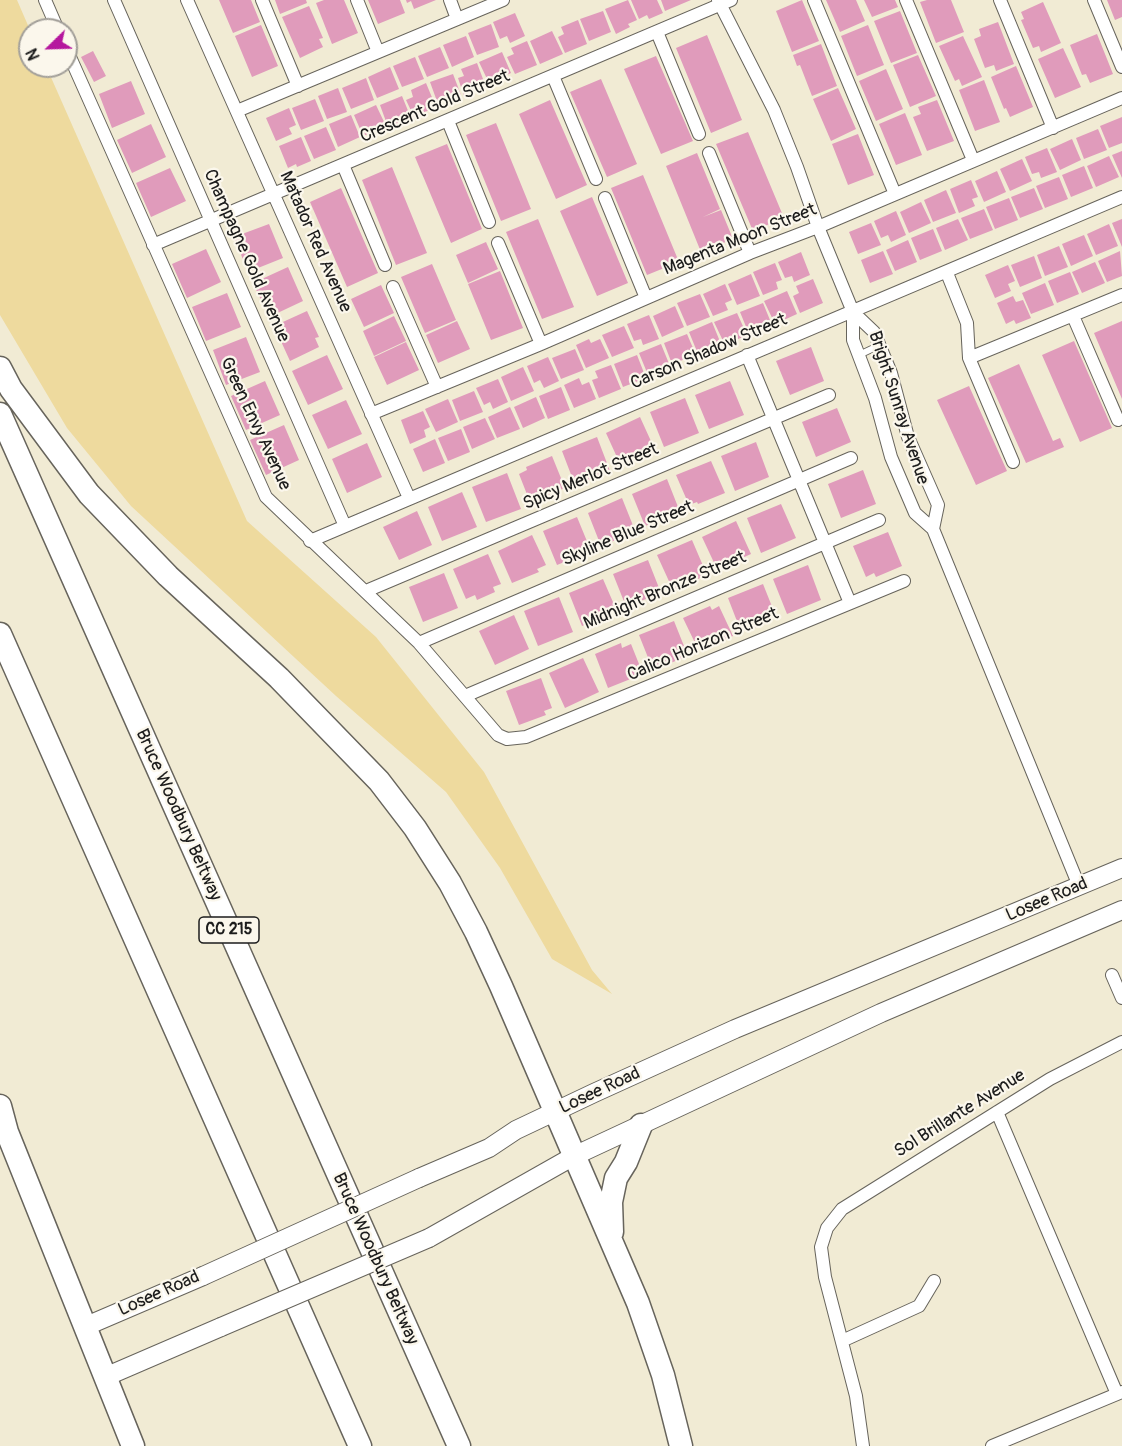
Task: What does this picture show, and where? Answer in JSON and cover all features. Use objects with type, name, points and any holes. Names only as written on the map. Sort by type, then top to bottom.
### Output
[{"type":"highway","points":[[0,368],[11,389],[89,494],[168,576],[279,678],[379,781],[415,828],[450,883],[476,932],[638,1303],[659,1365],[681,1446]]},
{"type":"highway","name":"Bruce Woodbury Beltway","points":[[0,414],[459,1446]]},
{"type":"highway","points":[[0,634],[360,1446]]},
{"type":"highway","points":[[0,1106],[84,1327],[133,1446]]},
{"type":"highway","points":[[613,1245],[611,1202],[616,1178],[626,1162],[641,1125]]},
{"type":"main road","name":"Losee Road","points":[[84,1327],[489,1148],[516,1130],[735,1029],[1122,868]]},
{"type":"main road","points":[[105,1377],[429,1238],[574,1156],[881,1013],[1122,910]]},
{"type":"street","points":[[45,0],[53,18]]},
{"type":"street","name":"Champagne Gold Avenue","points":[[114,0],[345,526]]},
{"type":"street","name":"Matador Red Avenue","points":[[188,0],[409,498]]},
{"type":"street","points":[[262,0],[298,86]]},
{"type":"street","points":[[357,0],[378,52]]},
{"type":"street","points":[[450,0],[457,19]]},
{"type":"street","points":[[237,111],[503,0]]},
{"type":"street","points":[[814,0],[896,194]]},
{"type":"street","points":[[906,0],[973,160]]},
{"type":"street","points":[[1000,0],[1053,128]]},
{"type":"street","points":[[1094,0],[1122,67]]},
{"type":"street","points":[[723,2],[774,110],[853,312]]},
{"type":"street","name":"Crescent Gold Street","points":[[153,245],[275,195],[723,2]]},
{"type":"street","points":[[657,32],[699,134]]},
{"type":"street","name":"Green Envy Avenue","points":[[78,75],[266,497],[419,643],[498,735],[507,739],[515,739]]},
{"type":"street","points":[[553,76],[596,179]]},
{"type":"street","name":"Magenta Moon Street","points":[[371,414],[541,344],[750,253],[818,227],[1122,99]]},
{"type":"street","points":[[448,121],[489,222]]},
{"type":"street","points":[[709,153],[750,253]]},
{"type":"street","points":[[343,165],[385,265]]},
{"type":"street","name":"Carson Shadow Street","points":[[310,541],[1122,197]]},
{"type":"street","points":[[604,198],[646,298]]},
{"type":"street","points":[[498,243],[541,344]]},
{"type":"street","points":[[947,273],[967,322],[969,358],[1013,462]]},
{"type":"street","points":[[393,287],[437,387]]},
{"type":"street","points":[[969,358],[1122,295]]},
{"type":"street","name":"Bright Sunray Avenue","points":[[853,312],[874,332],[894,381],[908,437],[938,505],[933,529]]},
{"type":"street","name":"Bright Sunray Avenue","points":[[853,312],[853,340],[875,398],[891,457],[915,513],[933,529],[1079,886]]},
{"type":"street","points":[[1073,316],[1118,420]]},
{"type":"street","points":[[747,355],[850,603]]},
{"type":"street","name":"Spicy Merlot Street","points":[[366,591],[829,395]]},
{"type":"street","name":"Skyline Blue Street","points":[[419,643],[851,458]]},
{"type":"street","name":"Midnight Bronze Street","points":[[465,696],[879,520]]},
{"type":"street","name":"Calico Horizon Street","points":[[515,739],[526,737],[904,581]]},
{"type":"street","points":[[1112,975],[1122,998]]},
{"type":"street","name":"Sol Brillante Avenue","points":[[842,1341],[825,1277],[821,1247],[827,1228],[842,1209],[1050,1079],[1122,1042]]},
{"type":"street","points":[[992,1446],[1119,1393],[997,1112]]},
{"type":"street","points":[[863,1446],[856,1396],[842,1341],[919,1306],[934,1281]]},
{"type":"lane","points":[[860,355],[880,345]]},
{"type":"sand","points":[[0,0],[17,0],[25,18],[18,18],[18,78],[51,78],[247,521],[376,637],[484,772],[592,970],[612,994],[552,959],[500,868],[446,792],[336,696],[131,506],[67,428],[0,315]]},
{"type":"building","points":[[219,0],[251,0],[260,22],[233,33]]},
{"type":"building","points":[[275,0],[306,0],[307,3],[280,14]]},
{"type":"building","points":[[324,0],[344,0],[358,33],[332,44],[316,3]]},
{"type":"building","points":[[368,0],[400,0],[405,13],[378,24]]},
{"type":"building","points":[[406,0],[436,0],[414,9],[411,1],[407,3]]},
{"type":"building","points":[[628,0],[637,20],[628,24],[630,27],[616,34],[605,9]]},
{"type":"building","points":[[631,0],[657,0],[663,13],[649,19],[647,15],[639,19]]},
{"type":"building","points":[[661,0],[691,0],[665,11]]},
{"type":"building","points":[[802,0],[819,41],[792,52],[776,11]]},
{"type":"building","points":[[826,0],[856,0],[865,21],[840,32]]},
{"type":"building","points":[[864,0],[895,0],[898,7],[872,17]]},
{"type":"building","points":[[951,0],[964,32],[936,43],[920,2]]},
{"type":"building","points":[[1107,0],[1122,0],[1122,17],[1115,20]]},
{"type":"building","points":[[1043,2],[1061,43],[1041,52],[1039,46],[1033,48],[1021,20],[1024,19],[1021,12]]},
{"type":"building","points":[[309,6],[323,38],[319,39],[323,47],[300,58],[282,17]]},
{"type":"building","points":[[603,11],[611,32],[589,41],[580,19]]},
{"type":"building","points":[[900,11],[917,53],[891,63],[874,21]]},
{"type":"building","points":[[515,13],[525,36],[510,43],[507,36],[500,39],[493,22]]},
{"type":"building","points":[[578,20],[587,44],[565,53],[558,37],[564,34],[561,27]]},
{"type":"building","points":[[998,22],[1014,64],[996,71],[994,65],[985,68],[974,39],[981,36],[979,29]]},
{"type":"building","points":[[491,24],[499,47],[477,55],[468,33]]},
{"type":"building","points":[[261,25],[278,66],[252,77],[235,36]]},
{"type":"building","points":[[868,25],[884,65],[857,76],[841,36]]},
{"type":"building","points":[[552,31],[563,54],[540,64],[530,41]]},
{"type":"building","points":[[1097,34],[1113,74],[1090,83],[1086,74],[1082,75],[1070,45]]},
{"type":"building","points":[[707,35],[742,120],[711,133],[676,48]]},
{"type":"building","points":[[466,36],[474,57],[452,67],[443,45]]},
{"type":"building","points":[[963,36],[982,77],[962,86],[959,79],[955,81],[939,46]]},
{"type":"building","points":[[527,41],[537,65],[515,74],[507,57],[514,54],[511,48]]},
{"type":"building","points":[[821,44],[837,86],[812,96],[800,65],[797,66],[793,55]]},
{"type":"building","points":[[440,47],[449,68],[427,77],[418,56]]},
{"type":"building","points":[[1063,48],[1081,87],[1055,98],[1038,59]]},
{"type":"building","points":[[93,51],[106,76],[94,82],[81,57]]},
{"type":"building","points":[[502,52],[511,73],[489,83],[479,62]]},
{"type":"building","points":[[918,55],[936,96],[910,107],[893,65]]},
{"type":"building","points":[[656,56],[693,141],[661,154],[624,69]]},
{"type":"building","points":[[415,57],[424,79],[402,87],[393,66]]},
{"type":"building","points":[[477,63],[486,87],[464,96],[458,78],[464,76],[461,69]]},
{"type":"building","points":[[1016,66],[1033,107],[1010,117],[1006,108],[1004,109],[991,77]]},
{"type":"building","points":[[390,67],[399,89],[377,98],[368,77]]},
{"type":"building","points":[[886,69],[903,109],[876,121],[859,81]]},
{"type":"building","points":[[453,74],[461,95],[438,104],[430,82]]},
{"type":"building","points":[[366,78],[374,100],[351,109],[342,88]]},
{"type":"building","points":[[601,79],[637,164],[607,177],[570,92]]},
{"type":"building","points":[[984,80],[1000,122],[975,131],[959,90]]},
{"type":"building","points":[[131,81],[145,114],[112,128],[99,94]]},
{"type":"building","points":[[426,83],[436,107],[414,117],[406,100],[413,97],[411,90]]},
{"type":"building","points":[[338,88],[347,112],[327,119],[318,96]]},
{"type":"building","points":[[838,88],[856,129],[831,141],[813,99]]},
{"type":"building","points":[[402,96],[411,118],[388,127],[380,105]]},
{"type":"building","points":[[315,99],[324,121],[301,130],[292,108]]},
{"type":"building","points":[[550,100],[587,185],[556,199],[519,114]]},
{"type":"building","points":[[937,100],[954,141],[927,151],[913,117],[921,114],[918,107]]},
{"type":"building","points":[[376,105],[386,126],[363,136],[354,115]]},
{"type":"building","points":[[289,108],[296,125],[289,128],[292,134],[276,141],[266,118]]},
{"type":"building","points":[[905,113],[922,155],[896,165],[879,124]]},
{"type":"building","points":[[351,115],[360,137],[338,147],[329,124]]},
{"type":"building","points":[[1122,117],[1122,143],[1109,148],[1100,126]]},
{"type":"building","points":[[496,123],[531,209],[501,221],[466,135]]},
{"type":"building","points":[[151,124],[166,157],[132,173],[117,140]]},
{"type":"building","points":[[326,127],[336,150],[314,159],[304,136]]},
{"type":"building","points":[[1098,129],[1107,150],[1084,159],[1076,138]]},
{"type":"building","points":[[748,132],[784,218],[753,231],[716,144]]},
{"type":"building","points":[[858,134],[874,175],[848,185],[832,144]]},
{"type":"building","points":[[301,137],[311,161],[288,168],[279,146]]},
{"type":"building","points":[[1072,139],[1081,160],[1060,170],[1050,149]]},
{"type":"building","points":[[447,144],[482,229],[451,243],[415,157]]},
{"type":"building","points":[[1047,148],[1057,172],[1041,178],[1039,172],[1032,174],[1025,157]]},
{"type":"building","points":[[1122,151],[1122,178],[1112,155]]},
{"type":"building","points":[[697,153],[720,209],[703,217],[721,210],[733,239],[701,252],[666,166]]},
{"type":"building","points":[[1109,156],[1119,177],[1096,187],[1087,166]]},
{"type":"building","points":[[1022,159],[1032,181],[1010,191],[1000,169]]},
{"type":"building","points":[[1084,166],[1093,188],[1071,197],[1062,175]]},
{"type":"building","points":[[392,167],[427,253],[396,265],[362,180]]},
{"type":"building","points":[[170,168],[186,201],[151,217],[136,183]]},
{"type":"building","points":[[997,171],[1006,192],[984,202],[975,181]]},
{"type":"building","points":[[643,175],[679,262],[647,275],[611,188]]},
{"type":"building","points":[[1059,177],[1068,199],[1045,208],[1036,186]]},
{"type":"building","points":[[971,180],[978,197],[972,199],[975,206],[959,213],[950,189]]},
{"type":"building","points":[[341,188],[378,273],[347,287],[310,202]]},
{"type":"building","points":[[1034,188],[1043,209],[1020,218],[1011,197]]},
{"type":"building","points":[[946,190],[956,213],[933,222],[924,200]]},
{"type":"building","points":[[592,197],[628,283],[597,296],[560,211]]},
{"type":"building","points":[[1009,198],[1018,220],[995,229],[986,207]]},
{"type":"building","points":[[921,202],[931,223],[909,233],[900,212]]},
{"type":"building","points":[[984,209],[993,230],[970,239],[961,218]]},
{"type":"building","points":[[896,211],[906,235],[891,242],[888,235],[881,238],[874,221]]},
{"type":"building","points":[[538,219],[574,307],[542,319],[506,232]]},
{"type":"building","points":[[958,219],[968,240],[945,250],[936,228]]},
{"type":"building","points":[[1122,219],[1122,247],[1112,223]]},
{"type":"building","points":[[871,223],[881,245],[858,254],[849,232]]},
{"type":"building","points":[[269,224],[283,258],[248,272],[234,237]]},
{"type":"building","points":[[1109,224],[1118,246],[1096,255],[1087,234]]},
{"type":"building","points":[[933,229],[942,251],[920,260],[911,238]]},
{"type":"building","points":[[1084,235],[1093,256],[1071,266],[1062,244]]},
{"type":"building","points":[[908,240],[917,262],[895,271],[886,250]]},
{"type":"building","points":[[486,242],[498,269],[468,283],[456,255]]},
{"type":"building","points":[[1059,246],[1068,267],[1045,276],[1037,255]]},
{"type":"building","points":[[206,249],[221,282],[187,298],[172,264]]},
{"type":"building","points":[[883,251],[893,274],[870,283],[861,260]]},
{"type":"building","points":[[1120,251],[1122,276],[1107,282],[1098,261]]},
{"type":"building","points":[[801,252],[810,275],[794,282],[792,276],[785,278],[778,262]]},
{"type":"building","points":[[1034,256],[1042,278],[1020,287],[1011,265]]},
{"type":"building","points":[[1095,262],[1105,283],[1082,293],[1072,272]]},
{"type":"building","points":[[775,263],[782,280],[776,282],[778,289],[763,295],[753,272]]},
{"type":"building","points":[[432,264],[456,320],[425,333],[401,277]]},
{"type":"building","points":[[1008,265],[1015,281],[1008,284],[1011,291],[995,298],[985,275]]},
{"type":"building","points":[[288,267],[303,301],[269,317],[253,283]]},
{"type":"building","points":[[500,271],[523,328],[491,340],[468,284]]},
{"type":"building","points":[[1070,272],[1079,294],[1057,303],[1048,281]]},
{"type":"building","points":[[751,274],[760,296],[737,305],[728,284]]},
{"type":"building","points":[[813,279],[823,303],[800,313],[793,296],[799,293],[796,286]]},
{"type":"building","points":[[1045,283],[1054,305],[1031,314],[1022,293]]},
{"type":"building","points":[[725,284],[732,300],[725,303],[728,310],[713,316],[703,294]]},
{"type":"building","points":[[381,285],[394,313],[364,327],[351,299]]},
{"type":"building","points":[[787,291],[797,314],[775,324],[764,301]]},
{"type":"building","points":[[227,293],[241,327],[206,341],[192,307]]},
{"type":"building","points":[[700,294],[710,317],[687,326],[677,303]]},
{"type":"building","points":[[1013,296],[1016,302],[1023,300],[1031,318],[1016,324],[1014,320],[1006,324],[997,303]]},
{"type":"building","points":[[763,303],[772,325],[749,334],[740,312]]},
{"type":"building","points":[[675,306],[684,327],[662,337],[653,316]]},
{"type":"building","points":[[307,311],[319,337],[315,338],[319,347],[290,361],[274,326]]},
{"type":"building","points":[[737,313],[747,335],[725,345],[714,322]]},
{"type":"building","points":[[649,315],[659,339],[643,345],[641,339],[634,341],[627,324]]},
{"type":"building","points":[[394,316],[406,341],[374,356],[363,331]]},
{"type":"building","points":[[457,321],[470,349],[438,363],[426,335]]},
{"type":"building","points":[[1122,321],[1122,399],[1094,333]]},
{"type":"building","points":[[712,322],[721,344],[698,354],[689,332]]},
{"type":"building","points":[[624,326],[634,348],[612,357],[602,335]]},
{"type":"building","points":[[687,334],[696,355],[672,364],[664,343]]},
{"type":"building","points":[[246,337],[260,372],[226,385],[213,350]]},
{"type":"building","points":[[589,339],[591,343],[600,339],[609,358],[586,368],[576,345]]},
{"type":"building","points":[[1074,341],[1112,428],[1080,442],[1042,355]]},
{"type":"building","points":[[406,342],[419,370],[387,385],[374,357]]},
{"type":"building","points":[[661,344],[670,366],[648,375],[639,353]]},
{"type":"building","points":[[811,347],[824,381],[790,395],[776,361]]},
{"type":"building","points":[[575,349],[584,370],[561,379],[552,358]]},
{"type":"building","points":[[327,355],[343,389],[308,405],[292,371]]},
{"type":"building","points":[[637,355],[646,378],[623,387],[614,364]]},
{"type":"building","points":[[548,357],[559,381],[544,388],[540,380],[534,383],[527,366]]},
{"type":"building","points":[[1019,364],[1053,441],[1060,438],[1064,447],[1026,463],[988,378]]},
{"type":"building","points":[[611,365],[621,389],[599,398],[592,380],[598,378],[595,371]]},
{"type":"building","points":[[523,367],[534,391],[511,401],[501,377]]},
{"type":"building","points":[[579,378],[582,385],[589,382],[596,399],[574,408],[564,385]]},
{"type":"building","points":[[498,379],[508,402],[493,409],[490,402],[484,405],[476,388]]},
{"type":"building","points":[[265,381],[280,415],[246,430],[231,396]]},
{"type":"building","points":[[730,381],[744,415],[709,429],[695,395]]},
{"type":"building","points":[[969,386],[1007,471],[976,485],[937,400]]},
{"type":"building","points":[[561,387],[570,410],[548,419],[539,396]]},
{"type":"building","points":[[474,391],[483,412],[460,421],[452,400]]},
{"type":"building","points":[[536,397],[545,418],[523,428],[514,407]]},
{"type":"building","points":[[685,398],[699,433],[664,447],[650,412]]},
{"type":"building","points":[[448,399],[458,422],[436,432],[425,409]]},
{"type":"building","points":[[346,400],[362,434],[328,449],[312,415]]},
{"type":"building","points":[[510,407],[520,429],[497,438],[488,417]]},
{"type":"building","points":[[837,408],[851,442],[816,457],[802,422]]},
{"type":"building","points":[[423,411],[430,427],[424,430],[426,437],[410,444],[401,420]]},
{"type":"building","points":[[640,417],[655,450],[621,466],[606,433]]},
{"type":"building","points":[[485,418],[495,439],[472,449],[463,427]]},
{"type":"building","points":[[284,425],[299,460],[266,475],[250,440]]},
{"type":"building","points":[[461,429],[470,452],[448,461],[438,438]]},
{"type":"building","points":[[597,437],[610,471],[575,485],[562,451]]},
{"type":"building","points":[[435,439],[445,463],[423,472],[413,449]]},
{"type":"building","points":[[756,442],[769,477],[735,491],[721,456]]},
{"type":"building","points":[[367,443],[382,477],[347,493],[332,459]]},
{"type":"building","points":[[552,456],[565,488],[530,502],[519,474],[527,470],[526,467]]},
{"type":"building","points":[[711,461],[725,493],[698,504],[697,502],[689,505],[676,475]]},
{"type":"building","points":[[863,470],[876,504],[841,518],[828,484]]},
{"type":"building","points":[[507,473],[521,509],[486,522],[472,487]]},
{"type":"building","points":[[667,479],[680,512],[645,526],[632,494]]},
{"type":"building","points":[[462,492],[477,527],[442,541],[428,507]]},
{"type":"building","points":[[622,498],[634,528],[627,531],[628,535],[601,546],[588,513]]},
{"type":"building","points":[[781,504],[796,538],[761,553],[747,518]]},
{"type":"building","points":[[417,511],[432,545],[399,560],[383,527]]},
{"type":"building","points":[[577,517],[591,551],[557,565],[543,531]]},
{"type":"building","points":[[736,521],[751,554],[717,569],[702,537]]},
{"type":"building","points":[[888,532],[902,566],[876,577],[874,573],[866,577],[853,546]]},
{"type":"building","points":[[532,535],[546,565],[537,569],[539,572],[512,583],[498,551]]},
{"type":"building","points":[[692,540],[707,575],[673,590],[657,555]]},
{"type":"building","points":[[488,554],[501,584],[493,587],[495,592],[477,600],[475,595],[466,599],[453,569]]},
{"type":"building","points":[[648,560],[661,593],[636,603],[635,601],[625,604],[613,574]]},
{"type":"building","points":[[808,565],[821,600],[787,614],[773,579]]},
{"type":"building","points":[[444,573],[458,608],[423,622],[409,587]]},
{"type":"building","points":[[603,579],[616,609],[608,612],[609,615],[582,626],[569,593]]},
{"type":"building","points":[[763,584],[775,614],[767,617],[769,622],[751,629],[749,625],[740,629],[728,598]]},
{"type":"building","points":[[559,597],[573,632],[538,646],[524,611]]},
{"type":"building","points":[[710,606],[712,610],[719,606],[733,636],[707,648],[705,644],[697,647],[683,618]]},
{"type":"building","points":[[514,615],[529,649],[495,665],[479,631]]},
{"type":"building","points":[[674,621],[688,656],[653,670],[639,635]]},
{"type":"building","points":[[621,643],[622,648],[631,644],[643,674],[608,688],[595,654]]},
{"type":"building","points":[[583,658],[599,692],[565,708],[549,673]]},
{"type":"building","points":[[541,678],[552,708],[544,711],[546,715],[519,725],[506,691]]}]
